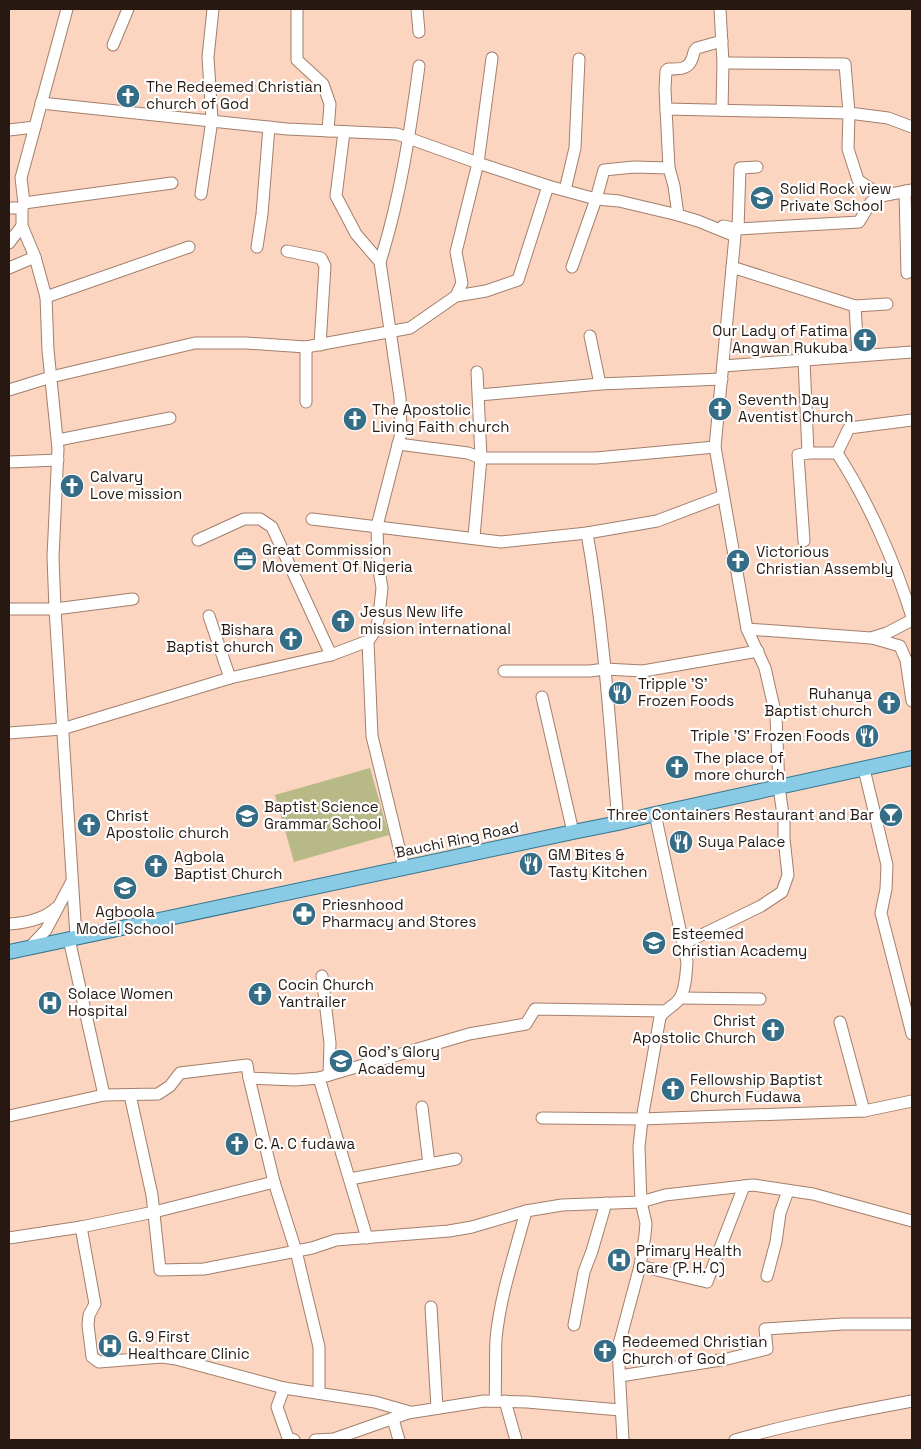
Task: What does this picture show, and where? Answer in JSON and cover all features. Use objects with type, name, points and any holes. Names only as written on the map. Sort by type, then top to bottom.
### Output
[{"type":"main road","name":"Bauchi Ring Road","points":[[9,952],[618,823],[912,758]]},
{"type":"street","points":[[67,9],[21,178],[22,226],[35,257],[46,297],[51,377],[58,440],[53,557],[72,880],[72,938],[104,1095]]},
{"type":"street","points":[[114,46],[128,9]]},
{"type":"street","points":[[201,194],[212,120],[208,57],[213,9]]},
{"type":"street","points":[[297,9],[297,60],[323,84],[330,104],[328,131]]},
{"type":"street","points":[[417,9],[419,32]]},
{"type":"street","points":[[720,9],[723,62],[722,110]]},
{"type":"street","points":[[678,215],[674,186],[669,168],[665,89],[666,70],[681,69],[689,64],[694,50],[722,41]]},
{"type":"street","points":[[456,296],[462,283],[456,252],[478,164],[492,58]]},
{"type":"street","points":[[565,190],[575,148],[579,59]]},
{"type":"street","points":[[723,62],[845,64],[849,113],[848,149],[858,180],[882,196]]},
{"type":"street","points":[[9,733],[62,728],[230,678],[331,655],[368,641],[376,630],[382,588],[378,564],[377,526],[401,432],[400,398],[380,262],[388,237],[410,138],[419,66]]},
{"type":"street","points":[[41,103],[269,127],[397,134],[478,164],[548,186],[596,199],[619,201],[678,215],[735,236],[715,447],[747,629],[765,668],[776,716],[779,787],[788,875],[782,892],[761,906],[683,944]]},
{"type":"street","points":[[666,109],[849,113],[888,118],[912,127]]},
{"type":"street","points":[[9,130],[35,127]]},
{"type":"street","points":[[257,247],[262,214],[269,127]]},
{"type":"street","points":[[344,132],[336,196],[356,234],[380,262]]},
{"type":"street","points":[[572,267],[604,170],[634,167],[669,168]]},
{"type":"street","points":[[738,229],[740,168],[757,167]]},
{"type":"street","points":[[9,208],[172,183]]},
{"type":"street","points":[[9,390],[51,377],[195,343],[246,343],[306,347],[410,328],[456,296],[486,291],[518,280],[548,186]]},
{"type":"street","points":[[698,221],[738,229],[859,222],[871,202],[882,196],[909,191],[907,273]]},
{"type":"street","points":[[9,243],[22,226]]},
{"type":"street","points":[[46,297],[189,247]]},
{"type":"street","points":[[287,251],[321,258],[325,266],[320,345]]},
{"type":"street","points":[[9,268],[35,257]]},
{"type":"street","points":[[732,267],[855,306],[887,304]]},
{"type":"street","points":[[855,306],[858,356]]},
{"type":"street","points":[[590,336],[600,384]]},
{"type":"street","points":[[306,347],[306,402]]},
{"type":"street","points":[[723,366],[912,352]]},
{"type":"street","points":[[804,360],[808,453]]},
{"type":"street","points":[[474,537],[481,458],[477,372]]},
{"type":"street","points":[[479,395],[600,384],[722,379]]},
{"type":"street","points":[[58,440],[170,418]]},
{"type":"street","points":[[837,453],[849,428],[912,420]]},
{"type":"street","points":[[398,444],[468,453],[481,458],[596,458],[715,447]]},
{"type":"street","points":[[804,541],[798,455],[837,453]]},
{"type":"street","points":[[837,453],[856,483],[903,588],[912,619],[886,633],[871,638]]},
{"type":"street","points":[[9,462],[58,460]]},
{"type":"street","points":[[312,519],[474,537],[501,542],[587,533],[657,521],[723,496]]},
{"type":"street","points":[[198,540],[244,519],[260,519],[272,527],[331,655]]},
{"type":"street","points":[[587,533],[605,669],[618,823]]},
{"type":"street","points":[[9,609],[55,609],[133,600]]},
{"type":"street","points":[[209,616],[230,678]]},
{"type":"street","points":[[747,629],[871,638],[900,646],[906,660],[912,701]]},
{"type":"street","points":[[368,641],[372,736],[404,868]]},
{"type":"street","points":[[504,672],[590,671],[605,669],[642,670],[758,651]]},
{"type":"street","points":[[542,697],[573,832]]},
{"type":"street","points":[[864,769],[887,865],[886,889],[881,913],[912,1034]]},
{"type":"street","points":[[623,1440],[618,1348],[640,1266],[646,1223],[641,1202],[639,1147],[642,1119],[660,1017],[664,1011],[680,998],[686,978],[687,962],[655,814]]},
{"type":"street","points":[[28,948],[46,930],[72,880]]},
{"type":"street","points":[[9,924],[35,920],[52,912],[58,906]]},
{"type":"street","points":[[322,976],[330,1043],[324,1077],[350,1179],[368,1238]]},
{"type":"street","points":[[680,998],[760,999]]},
{"type":"street","points":[[248,1078],[295,1080],[324,1077],[469,1034],[526,1024],[535,1009],[664,1011]]},
{"type":"street","points":[[840,1022],[864,1110]]},
{"type":"street","points":[[9,1116],[104,1095],[158,1094],[170,1086],[180,1073],[248,1065],[248,1078],[274,1182],[296,1250],[319,1347],[319,1393]]},
{"type":"street","points":[[130,1094],[152,1195],[160,1270],[204,1269],[336,1240],[449,1232],[526,1211],[562,1205],[641,1202],[665,1195],[753,1185],[813,1194],[912,1221]]},
{"type":"street","points":[[542,1118],[642,1119],[864,1110],[912,1101]]},
{"type":"street","points":[[422,1107],[429,1164]]},
{"type":"street","points":[[350,1179],[456,1159]]},
{"type":"street","points":[[9,1238],[81,1227],[154,1212],[274,1182]]},
{"type":"street","points":[[640,1266],[707,1282],[744,1186]]},
{"type":"street","points":[[766,1276],[776,1242],[780,1213],[788,1191]]},
{"type":"street","points":[[574,1325],[584,1272],[606,1203]]},
{"type":"street","points":[[516,1440],[500,1401],[496,1339],[508,1277],[526,1211]]},
{"type":"street","points":[[81,1227],[95,1304],[89,1315],[88,1325],[92,1356],[99,1362],[162,1357],[176,1359],[284,1388],[375,1402],[410,1412]]},
{"type":"street","points":[[431,1307],[437,1408]]},
{"type":"street","points":[[620,1376],[728,1359],[767,1349],[765,1329],[843,1324],[912,1324]]},
{"type":"street","points":[[284,1388],[277,1407],[288,1438],[294,1440]]},
{"type":"street","points":[[315,1440],[334,1439],[410,1412],[484,1401],[527,1402],[620,1410]]},
{"type":"street","points":[[735,1440],[812,1420],[912,1401]]},
{"type":"street","points":[[393,1419],[399,1440]]},
{"type":"green space","points":[[370,768],[389,835],[294,862],[275,795]]},
{"type":"place","name":"The Redeemed Christian church of God","points":[[128,96]]},
{"type":"place","name":"Solid Rock view Private School","points":[[762,198]]},
{"type":"place","name":"Our Lady of Fatima Angwan Rukuba","points":[[865,340]]},
{"type":"place","name":"Seventh Day Aventist Church","points":[[720,409]]},
{"type":"place","name":"The Apostolic Living Faith church","points":[[355,419]]},
{"type":"place","name":"Calvary Love mission","points":[[72,486]]},
{"type":"place","name":"Great Commission Movement Of Nigeria","points":[[245,559]]},
{"type":"place","name":"Victorious Christian Assembly","points":[[738,561]]},
{"type":"place","name":"Jesus New life mission international","points":[[343,621]]},
{"type":"place","name":"Bishara Baptist church","points":[[291,639]]},
{"type":"place","name":"Tripple 'S' Frozen Foods","points":[[620,693]]},
{"type":"place","name":"Ruhanya Baptist church","points":[[889,703]]},
{"type":"place","name":"Triple 'S' Frozen Foods","points":[[867,736]]},
{"type":"place","name":"The place of more church","points":[[677,767]]},
{"type":"place","name":"Three Containers Restaurant and Bar","points":[[891,815]]},
{"type":"place","name":"Baptist Science Grammar School","points":[[247,816]]},
{"type":"place","name":"Christ Apostolic church","points":[[89,825]]},
{"type":"place","name":"Suya Palace","points":[[681,842]]},
{"type":"place","name":"GM Bites & Tasty Kitchen","points":[[531,864]]},
{"type":"place","name":"Agbola Baptist Church","points":[[156,866]]},
{"type":"place","name":"Agboola Model School","points":[[125,888]]},
{"type":"place","name":"Priesnhood Pharmacy and Stores","points":[[304,914]]},
{"type":"place","name":"Esteemed Christian Academy","points":[[654,943]]},
{"type":"place","name":"Cocin Church Yantrailer","points":[[260,994]]},
{"type":"place","name":"Solace Women Hospital","points":[[50,1003]]},
{"type":"place","name":"Christ Apostolic Church","points":[[773,1030]]},
{"type":"place","name":"God's Glory Academy","points":[[341,1061]]},
{"type":"place","name":"Fellowship Baptist Church Fudawa","points":[[673,1089]]},
{"type":"place","name":"C. A. C fudawa","points":[[237,1144]]},
{"type":"place","name":"Primary Health Care (P. H. C)","points":[[619,1260]]},
{"type":"place","name":"G. 9 First Healthcare Clinic","points":[[110,1346]]},
{"type":"place","name":"Redeemed Christian Church of God","points":[[605,1351]]}]
